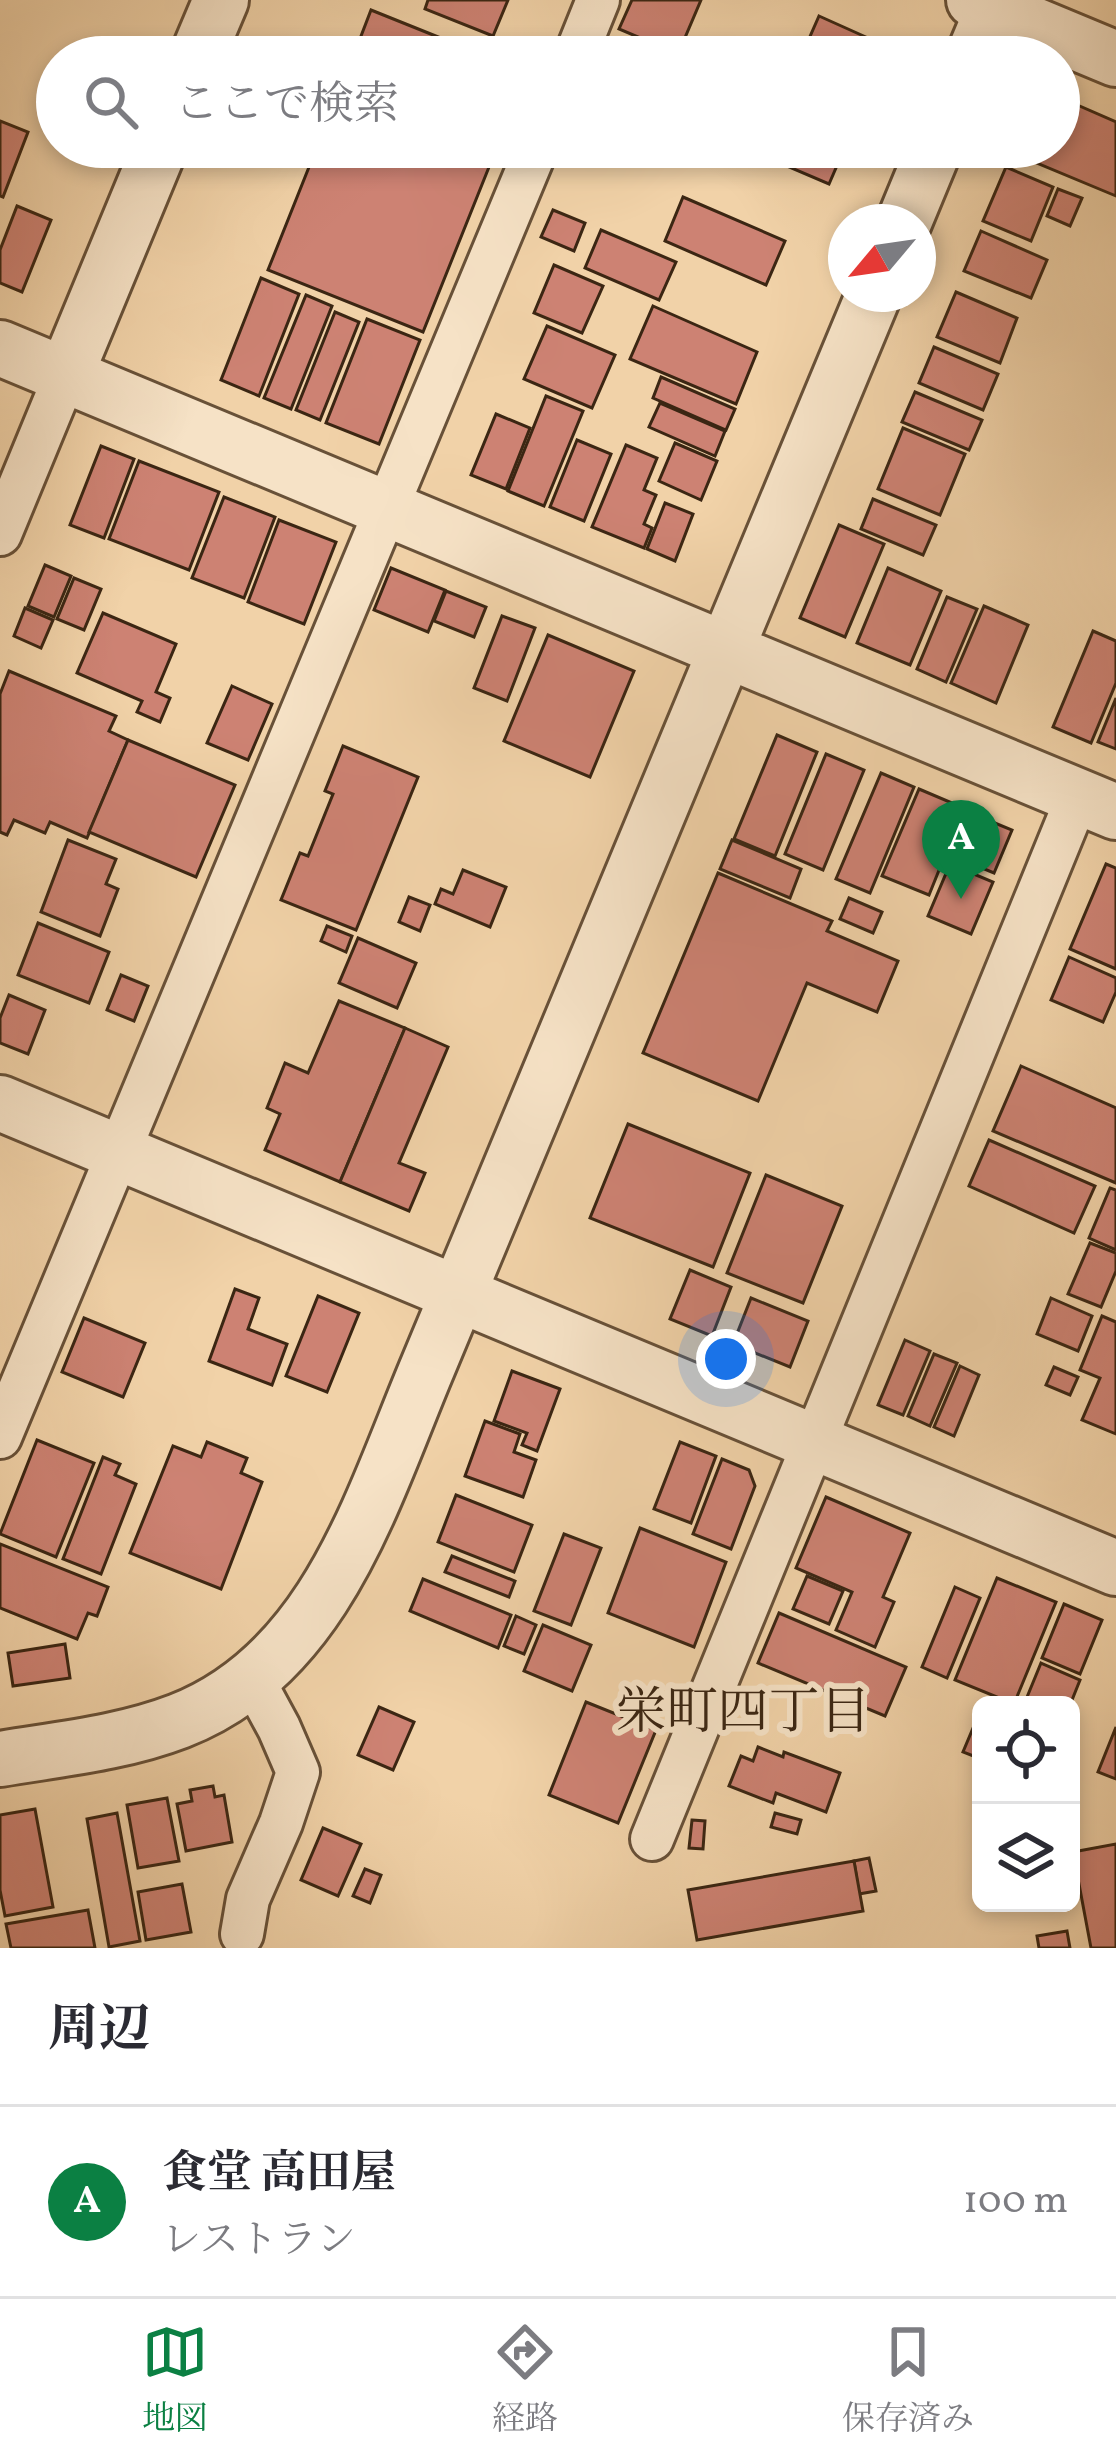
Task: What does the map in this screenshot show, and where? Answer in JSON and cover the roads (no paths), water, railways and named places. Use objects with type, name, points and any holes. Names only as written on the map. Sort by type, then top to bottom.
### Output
[{"type":"street","points":[[206,36],[221,0]]},
{"type":"street","points":[[583,36],[598,0]]},
{"type":"street","points":[[984,16],[1045,36]]},
{"type":"street","points":[[1080,47],[1116,59]]},
{"type":"street","points":[[0,535],[151,168]]},
{"type":"street","points":[[0,1437],[528,168]]},
{"type":"street","points":[[911,204],[926,168]]},
{"type":"street","points":[[0,1759],[148,1732],[201,1711],[253,1680],[304,1628],[332,1586],[867,312]]},
{"type":"street","points":[[0,348],[1097,804],[813,1442],[652,1839]]},
{"type":"street","points":[[0,1103],[1116,1568]]},
{"type":"street","points":[[242,1934],[248,1899],[298,1772],[253,1680]]},
{"type":"place","name":"食堂 高田屋","points":[[961,899]]},
{"type":"district","name":"栄町四丁目","points":[[743,1710]]}]
